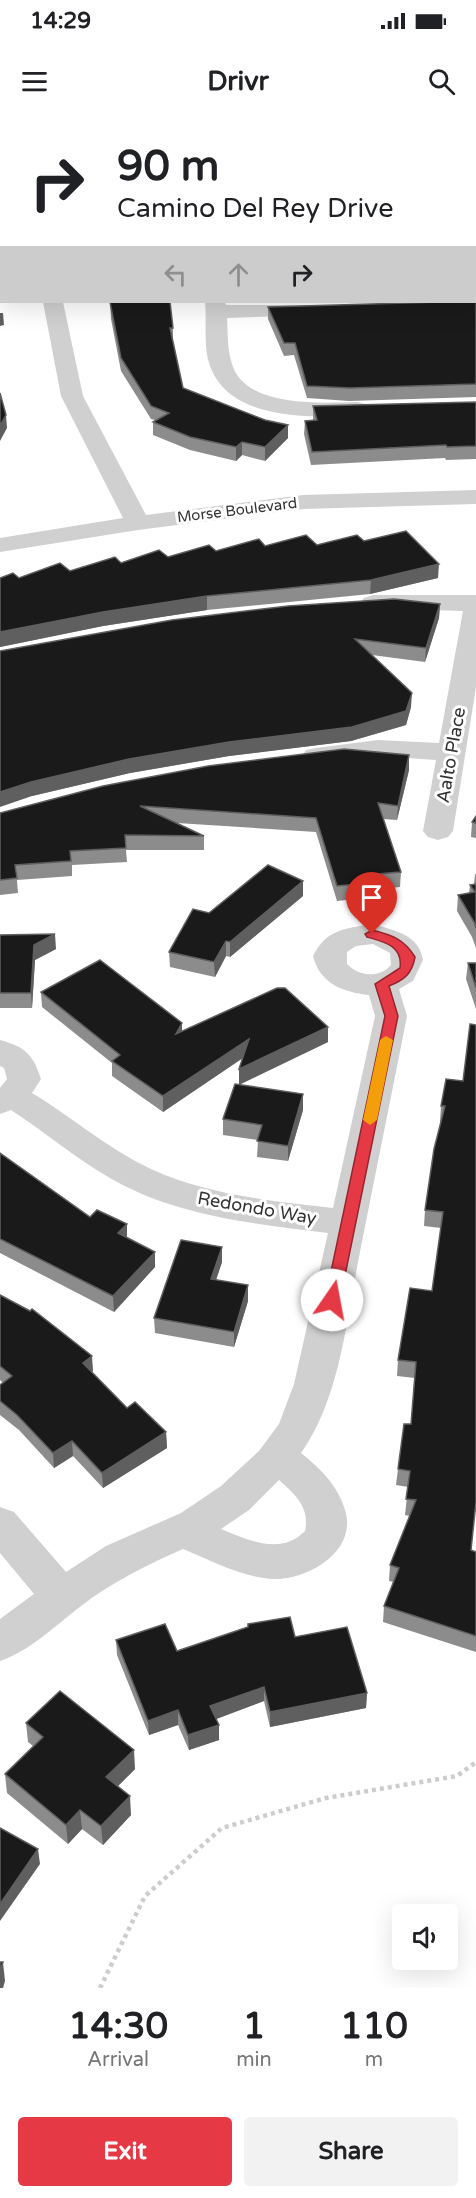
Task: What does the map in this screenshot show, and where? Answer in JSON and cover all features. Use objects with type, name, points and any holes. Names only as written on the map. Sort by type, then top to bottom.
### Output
[{"type":"street","points":[[53,303],[72,396],[138,523]]},
{"type":"street","points":[[333,308],[215,307],[221,365],[226,378],[239,390],[281,406],[307,410],[376,408]]},
{"type":"street","name":"Morse Boulevard","points":[[0,545],[138,523],[303,502],[476,496]]},
{"type":"street","points":[[346,605],[439,601],[476,603]]},
{"type":"street","name":"Aalto Place","points":[[438,831],[476,608]]},
{"type":"street","points":[[293,758],[378,748],[451,752]]},
{"type":"street","points":[[0,1643],[62,1597],[121,1558],[182,1531],[235,1498],[278,1456],[296,1430],[313,1384],[349,1223],[391,1016],[382,984]]},
{"type":"street","name":"Redondo Way","points":[[0,1051],[11,1055],[24,1070],[24,1079],[6,1099],[138,1177],[179,1194],[236,1208],[349,1223]]},
{"type":"street","points":[[182,1531],[273,1562],[296,1559],[315,1549],[326,1533],[328,1514],[319,1496],[278,1456]]},
{"type":"street","points":[[0,1524],[62,1597]]},
{"type":"path","points":[[100,1988],[145,1896],[222,1828],[326,1798],[457,1776],[476,1762]]},
{"type":"building","points":[[110,303],[170,303],[173,328],[170,328],[183,388],[265,420],[288,425],[265,447],[242,442],[236,447],[190,437],[153,422],[169,413],[151,406],[121,358]]},
{"type":"building","points":[[476,303],[476,384],[350,388],[307,386],[295,343],[284,343],[268,307]]},
{"type":"building","points":[[0,393],[6,415],[0,426]]},
{"type":"building","points":[[476,402],[476,446],[447,447],[446,445],[312,452],[305,421],[317,420],[313,406]]},
{"type":"building","points":[[406,531],[439,564],[371,580],[207,596],[103,612],[0,632],[0,578],[13,573],[19,578],[60,563],[70,571],[115,557],[121,563],[159,550],[168,557],[209,545],[216,551],[259,539],[265,546],[306,535],[317,545],[357,535],[364,541]]},
{"type":"building","points":[[394,599],[440,604],[426,648],[355,639],[412,693],[406,711],[352,727],[229,742],[129,759],[31,782],[0,792],[0,651],[172,620],[288,606]]},
{"type":"building","points":[[344,749],[409,755],[398,806],[378,803],[401,872],[365,875],[368,883],[337,886],[316,818],[140,806],[204,836],[125,835],[126,848],[70,851],[71,861],[15,865],[17,878],[0,880],[0,813],[103,786],[208,766]]},
{"type":"building","points":[[268,865],[303,881],[230,942],[226,941],[214,962],[169,952],[193,909],[209,913]]},
{"type":"building","points":[[476,884],[476,928],[458,895],[475,892],[470,885]]},
{"type":"building","points":[[55,934],[34,945],[31,993],[0,993],[0,935]]},
{"type":"building","points":[[100,960],[182,1023],[176,1034],[277,988],[285,988],[328,1027],[239,1069],[249,1039],[163,1096],[112,1061],[120,1055],[41,992]]},
{"type":"building","points":[[468,963],[476,963],[476,988]]},
{"type":"building","points":[[470,1024],[476,1025],[476,1502],[471,1550],[476,1552],[476,1636],[384,1606],[399,1568],[390,1565],[416,1500],[406,1499],[410,1471],[398,1469],[404,1424],[411,1424],[416,1362],[398,1360],[410,1288],[432,1291],[443,1212],[425,1210],[434,1149],[445,1106],[441,1106],[446,1079],[463,1081]]},
{"type":"building","points":[[235,1084],[303,1094],[288,1146],[257,1141],[262,1125],[223,1119]]},
{"type":"building","points":[[0,1153],[90,1217],[97,1210],[127,1224],[118,1233],[155,1252],[113,1296],[0,1239]]},
{"type":"building","points":[[181,1240],[222,1247],[211,1279],[248,1285],[234,1332],[154,1318]]},
{"type":"building","points":[[0,1295],[30,1311],[32,1309],[92,1356],[83,1363],[127,1408],[135,1402],[166,1432],[102,1473],[72,1441],[53,1453],[17,1415],[0,1401],[0,1385],[12,1376],[0,1366]]},
{"type":"building","points":[[290,1617],[295,1637],[347,1627],[367,1693],[270,1712],[264,1687],[210,1706],[219,1725],[188,1735],[178,1710],[148,1721],[116,1640],[165,1624],[177,1651],[248,1627],[248,1624]]},
{"type":"building","points":[[60,1691],[134,1750],[106,1777],[130,1796],[101,1826],[80,1810],[66,1825],[5,1774],[43,1737],[26,1723]]},
{"type":"building","points":[[0,1828],[38,1849],[0,1904]]},
{"type":"slow traffic","points":[[370,1120],[386,1040]]},
{"type":"route","points":[[332,1300],[391,1016],[382,984],[397,978],[406,969],[408,957],[402,946],[389,938],[372,934]]}]
